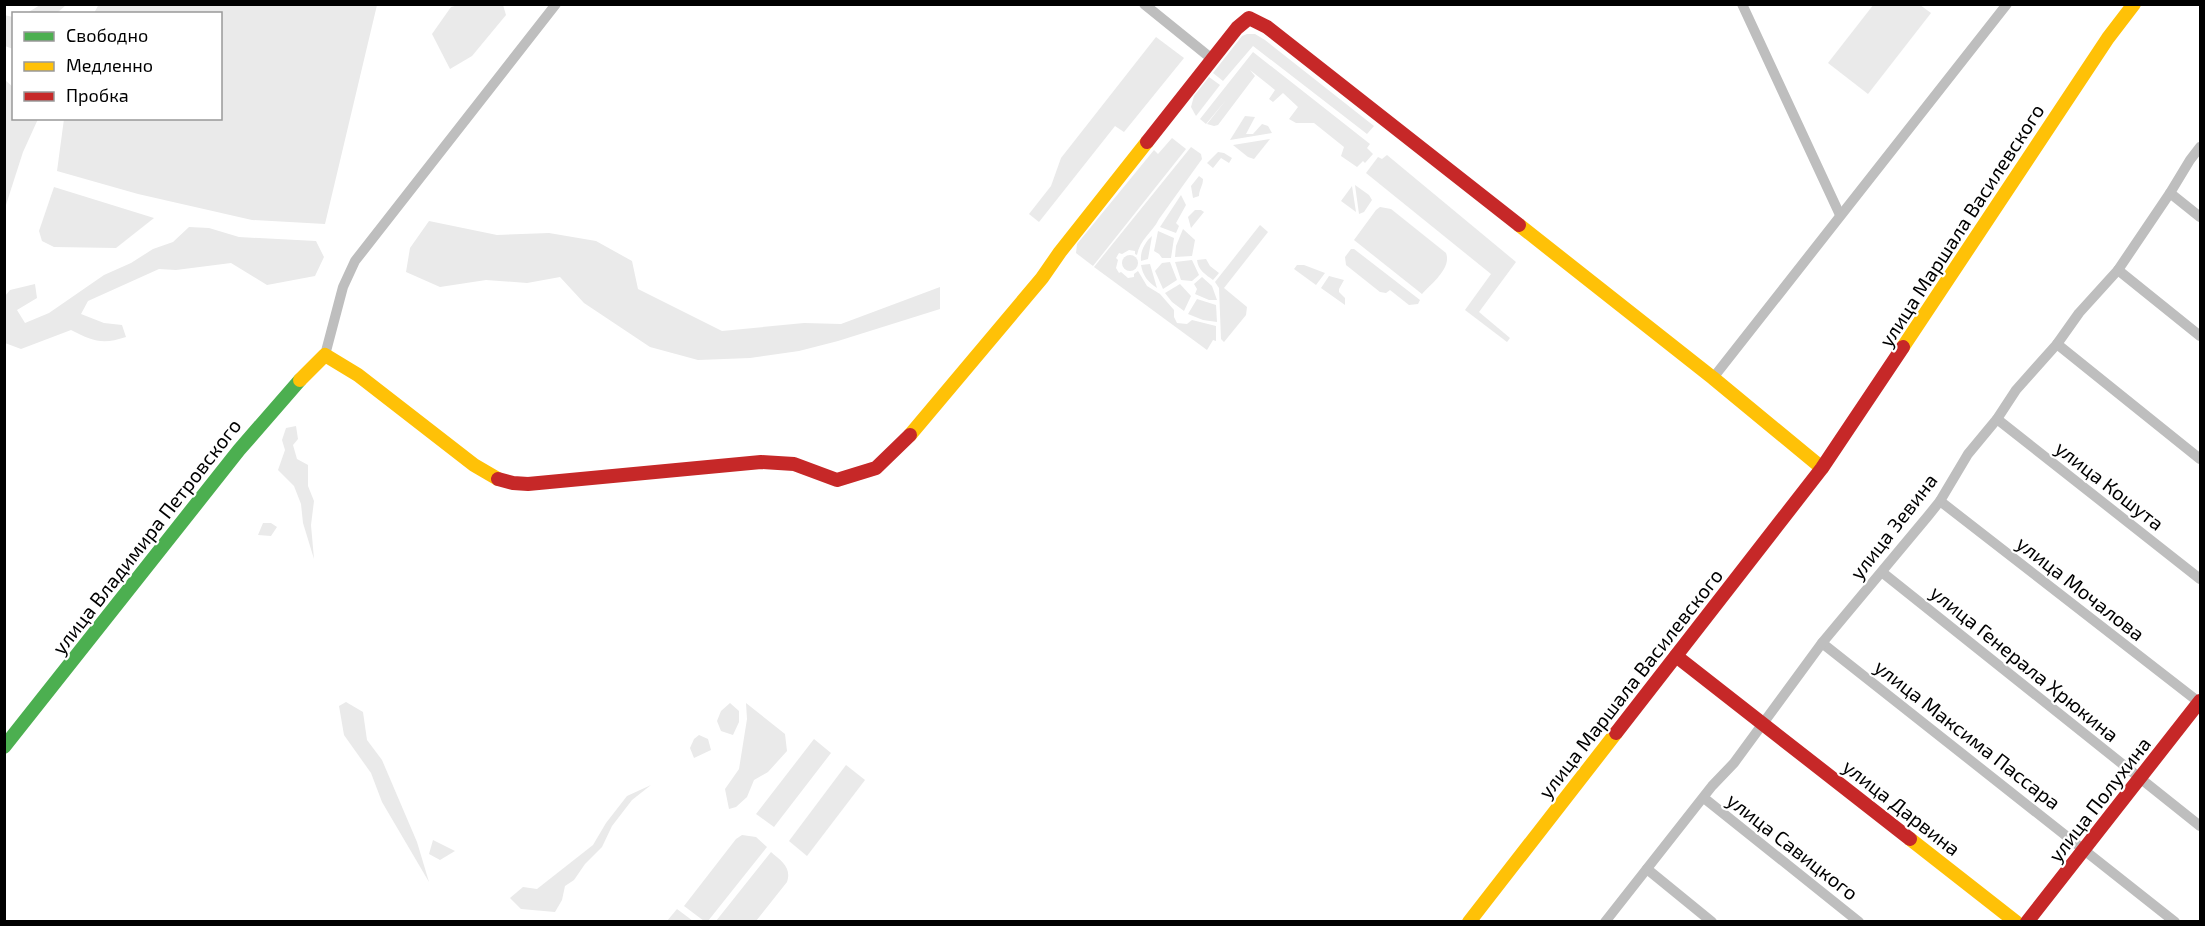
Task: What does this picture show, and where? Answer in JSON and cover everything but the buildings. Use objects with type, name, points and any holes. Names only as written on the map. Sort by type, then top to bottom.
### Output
[{"type":"street","points":[[556,4],[355,261],[341,294],[325,355],[358,375],[474,465],[493,477],[511,484],[761,462],[794,464],[837,480],[876,468],[909,437],[1042,278],[1212,59],[1237,28],[1249,18],[1260,23],[1713,378],[1822,468]]},
{"type":"street","points":[[1144,4],[1212,59]]},
{"type":"street","points":[[1742,4],[1840,215]]},
{"type":"street","points":[[1713,378],[2007,4]]},
{"type":"street","name":"улица Маршала Василевского","points":[[1470,921],[1822,468],[2108,38],[2134,4]]},
{"type":"street","name":"улица Зевина","points":[[1605,921],[1734,764],[1822,643],[1883,573],[1940,501],[1968,454],[1997,419],[2022,383],[2057,344],[2079,313],[2118,270],[2200,147]]},
{"type":"street","points":[[2170,193],[2200,217]]},
{"type":"street","points":[[2118,270],[2200,336]]},
{"type":"street","points":[[2057,344],[2200,459]]},
{"type":"street","name":"улица Владимира Петровского","points":[[4,747],[239,450],[288,392],[325,355]]},
{"type":"street","name":"улица Кошута","points":[[1997,419],[2200,579]]},
{"type":"street","name":"улица Мочалова","points":[[1940,501],[2200,702]]},
{"type":"street","name":"улица Генерала Хрюкина","points":[[1883,573],[2200,826]]},
{"type":"street","name":"улица Максима Пассара","points":[[1822,643],[2175,921]]},
{"type":"street","name":"улица Дарвина","points":[[1676,656],[2016,921]]},
{"type":"street","name":"улица Полухина","points":[[2027,921],[2200,702]]},
{"type":"street","name":"улица Савицкого","points":[[1704,798],[1859,921]]},
{"type":"street","points":[[1647,869],[1712,921]]},
{"type":"shaded area","points":[[40,4],[66,5],[58,12],[29,12]]},
{"type":"shaded area","points":[[99,4],[377,5],[325,224],[252,220],[138,194],[57,171],[64,120],[222,120],[222,12],[95,12]]},
{"type":"shaded area","points":[[462,4],[503,5],[506,15],[472,56],[450,69],[432,34],[451,7]]},
{"type":"shaded area","points":[[1874,4],[1920,5],[1931,13],[1868,94],[1828,63]]},
{"type":"shaded area","points":[[4,15],[12,17],[12,49],[5,46]]},
{"type":"shaded area","points":[[1255,34],[1265,40],[1374,126],[1367,134],[1253,46],[1223,81],[1213,73],[1242,36]]},
{"type":"shaded area","points":[[1156,37],[1184,58],[1124,132],[1115,126],[1039,222],[1029,214],[1051,186],[1061,158]]},
{"type":"shaded area","points":[[1253,52],[1370,144],[1367,148],[1373,154],[1365,163],[1363,161],[1357,167],[1341,156],[1344,147],[1314,123],[1296,123],[1289,119],[1298,107],[1283,93],[1273,102],[1269,99],[1275,90],[1250,70],[1255,76],[1218,125],[1207,124],[1226,100],[1206,124],[1200,119]]},
{"type":"shaded area","points":[[1209,77],[1220,85],[1196,116],[1191,107],[1194,96]]},
{"type":"shaded area","points":[[5,80],[12,86],[12,120],[38,120],[23,152],[5,208]]},
{"type":"shaded area","points":[[1245,116],[1255,117],[1246,134],[1253,134],[1262,124],[1268,126],[1272,133],[1230,140]]},
{"type":"shaded area","points":[[1172,138],[1186,149],[1093,266],[1076,253],[1077,244],[1154,150],[1158,154]]},
{"type":"shaded area","points":[[1270,139],[1254,159],[1233,145]]},
{"type":"shaded area","points":[[1191,147],[1201,154],[1202,159],[1143,240],[1137,255],[1135,251],[1129,250],[1122,254],[1119,253],[1116,258],[1118,260],[1116,268],[1119,273],[1121,272],[1128,278],[1134,277],[1138,271],[1147,286],[1160,294],[1174,310],[1177,323],[1187,324],[1192,320],[1216,326],[1216,341],[1213,340],[1207,350],[1094,267]]},
{"type":"shaded area","points":[[1218,152],[1232,158],[1229,163],[1221,158],[1213,168],[1207,163]]},
{"type":"shaded area","points":[[1387,155],[1516,262],[1479,312],[1510,338],[1507,342],[1465,310],[1491,274],[1366,173],[1378,157],[1382,159]]},
{"type":"shaded area","points":[[1199,176],[1203,179],[1199,196],[1193,198],[1191,186]]},
{"type":"shaded area","points":[[1355,185],[1372,200],[1364,212],[1359,214]]},
{"type":"shaded area","points":[[1352,186],[1356,212],[1341,201]]},
{"type":"shaded area","points":[[54,187],[154,218],[116,248],[54,247],[42,241],[39,231]]},
{"type":"shaded area","points":[[1181,195],[1186,205],[1176,223],[1179,226],[1176,233],[1160,227]]},
{"type":"shaded area","points":[[1380,207],[1391,209],[1446,253],[1447,259],[1443,270],[1422,294],[1354,240]]},
{"type":"shaded area","points":[[1195,210],[1204,212],[1191,228],[1188,217]]},
{"type":"shaded area","points":[[429,221],[497,235],[549,233],[596,241],[632,261],[638,289],[722,331],[804,323],[841,324],[940,287],[940,309],[799,351],[750,358],[698,360],[650,347],[584,303],[560,277],[527,283],[486,280],[440,287],[406,272],[410,248]]},
{"type":"shaded area","points":[[1260,225],[1268,232],[1224,288],[1247,307],[1246,315],[1224,342],[1221,339],[1219,288],[1215,282]]},
{"type":"shaded area","points":[[189,227],[209,228],[239,237],[316,241],[324,257],[315,276],[267,285],[231,263],[176,270],[159,269],[88,301],[81,314],[104,323],[122,325],[126,337],[98,341],[71,330],[21,349],[5,343],[5,296],[10,290],[35,284],[37,298],[17,310],[25,323],[49,313],[104,275],[131,263],[153,249],[173,242]]},
{"type":"shaded area","points":[[1183,229],[1195,240],[1192,256],[1175,257],[1176,246]]},
{"type":"shaded area","points":[[1158,231],[1174,238],[1171,258],[1162,258],[1154,251]]},
{"type":"shaded area","points":[[1152,236],[1148,259],[1141,261],[1144,247]]},
{"type":"shaded area","points":[[1351,249],[1420,300],[1418,304],[1409,305],[1390,290],[1386,293],[1380,292],[1346,265],[1345,257]]},
{"type":"shaded area","points":[[1130,255],[1136,257],[1138,263],[1136,269],[1130,271],[1124,269],[1122,263],[1124,257]]},
{"type":"shaded area","points":[[1206,259],[1210,266],[1219,273],[1213,280],[1203,272],[1198,264],[1197,260]]},
{"type":"shaded area","points":[[1192,260],[1199,275],[1192,281],[1181,280],[1175,262]]},
{"type":"shaded area","points":[[1170,262],[1177,280],[1163,289],[1155,271],[1162,263]]},
{"type":"shaded area","points":[[1150,264],[1157,288],[1146,278],[1142,269],[1141,265]]},
{"type":"shaded area","points":[[1297,265],[1304,265],[1325,273],[1316,285],[1294,269]]},
{"type":"shaded area","points":[[1329,276],[1344,280],[1339,292],[1345,298],[1345,305],[1321,288]]},
{"type":"shaded area","points":[[1202,277],[1212,286],[1217,300],[1209,300],[1195,294],[1197,289],[1194,284]]},
{"type":"shaded area","points":[[1180,284],[1191,296],[1184,311],[1165,293]]},
{"type":"shaded area","points":[[1197,299],[1216,305],[1217,322],[1188,314]]},
{"type":"shaded area","points":[[296,426],[298,439],[293,445],[297,459],[308,465],[308,486],[314,501],[311,525],[314,559],[303,523],[301,504],[294,486],[278,470],[285,450],[282,440],[286,428]]},
{"type":"shaded area","points":[[263,523],[271,523],[277,527],[271,536],[258,535]]},
{"type":"shaded area","points":[[346,702],[363,712],[367,740],[382,760],[417,842],[429,882],[382,802],[371,773],[344,735],[339,706]]},
{"type":"shaded area","points":[[730,703],[739,711],[739,722],[733,735],[721,731],[717,721],[721,711]]},
{"type":"shaded area","points":[[746,703],[785,734],[787,751],[768,772],[754,780],[747,797],[736,807],[729,809],[725,789],[739,769],[747,719]]},
{"type":"shaded area","points":[[699,735],[708,739],[711,750],[694,758],[690,748],[694,739]]},
{"type":"shaded area","points":[[814,739],[831,753],[774,827],[756,814]]},
{"type":"shaded area","points":[[846,765],[865,780],[807,856],[789,841]]},
{"type":"shaded area","points":[[651,785],[632,800],[612,826],[602,847],[585,864],[574,880],[565,886],[562,900],[555,912],[521,909],[510,898],[523,887],[537,889],[593,845],[606,823],[627,796]]},
{"type":"shaded area","points":[[742,835],[756,837],[767,847],[708,921],[704,921],[684,906],[736,839]]},
{"type":"shaded area","points":[[433,840],[455,851],[440,860],[429,854]]},
{"type":"shaded area","points":[[771,852],[787,868],[787,882],[756,921],[716,921]]},
{"type":"shaded area","points":[[677,909],[693,921],[667,921]]},
{"type":"traffic: fast","points":[[4,747],[239,450],[300,380]]},
{"type":"traffic: slow","points":[[1903,347],[2108,38],[2134,4]]},
{"type":"traffic: slow","points":[[910,435],[1042,278],[1147,142]]},
{"type":"traffic: slow","points":[[1519,225],[1713,378],[1822,468]]},
{"type":"traffic: slow","points":[[300,380],[325,355],[358,375],[474,465],[498,479]]},
{"type":"traffic: slow","points":[[1469,922],[1616,733]]},
{"type":"traffic: slow","points":[[1910,839],[2016,922]]},
{"type":"traffic: jam","points":[[1147,142],[1237,28],[1249,18],[1267,27],[1519,225]]},
{"type":"traffic: jam","points":[[1616,733],[1822,468],[1903,347]]},
{"type":"traffic: jam","points":[[498,479],[528,484],[761,462],[794,464],[837,480],[876,468],[910,435]]},
{"type":"traffic: jam","points":[[1676,656],[1910,839]]},
{"type":"traffic: jam","points":[[2027,922],[2200,701]]}]
